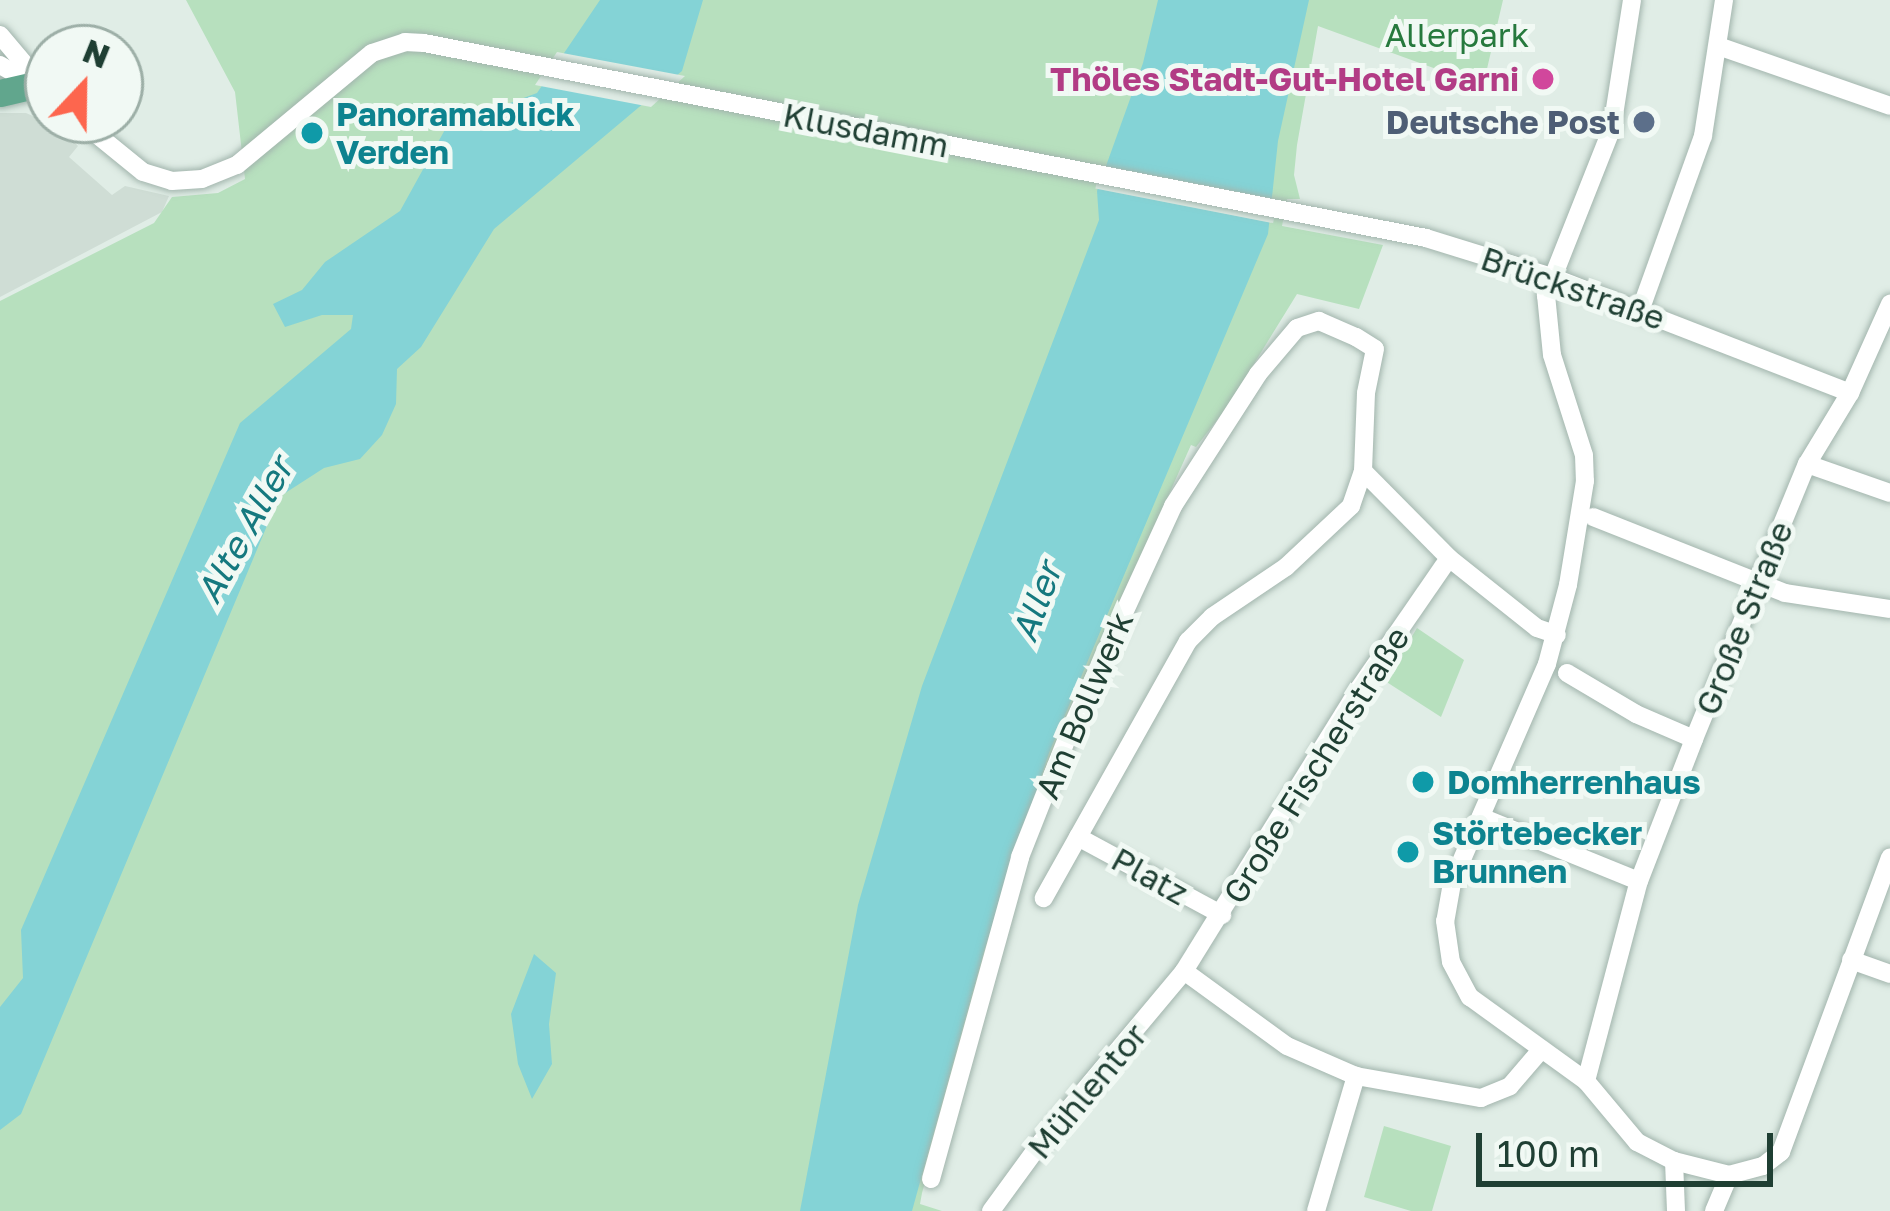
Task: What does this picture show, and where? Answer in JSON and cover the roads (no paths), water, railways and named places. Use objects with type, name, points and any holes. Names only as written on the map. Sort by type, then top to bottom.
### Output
[{"type":"street","points":[[1632,0],[1612,128],[1549,276],[1546,314],[1552,356],[1580,430],[1585,481],[1557,635],[1451,883],[1446,939],[1460,983],[1494,1019],[1586,1081],[1632,1137],[1674,1160],[1729,1175],[1762,1166],[1781,1152],[1890,857]]},
{"type":"street","points":[[1640,311],[1702,136],[1724,0]]},
{"type":"street","points":[[0,34],[24,65]]},
{"type":"street","name":"Klusdamm","points":[[109,144],[143,172],[192,181],[237,165],[372,52],[405,43],[1288,214]]},
{"type":"street","points":[[1718,46],[1890,106]]},
{"type":"street","name":"Brückstraße","points":[[1288,214],[1426,238],[1549,276],[1850,393]]},
{"type":"street","name":"Große Straße","points":[[1586,1081],[1639,881],[1694,739],[1807,464],[1850,393],[1890,304]]},
{"type":"street","name":"Am Bollwerk","points":[[931,1179],[945,1115],[1021,857],[1072,728],[1173,506],[1258,374],[1297,328],[1319,321],[1375,349],[1366,393],[1363,471]]},
{"type":"street","points":[[1807,464],[1890,493]]},
{"type":"street","points":[[1044,898],[1188,641],[1212,617],[1286,567],[1351,506],[1363,471],[1449,558],[1537,628],[1557,635]]},
{"type":"street","points":[[1593,517],[1785,593],[1890,609]]},
{"type":"street","name":"Große Fischerstraße","points":[[1184,971],[1358,690],[1449,558]]},
{"type":"street","points":[[1567,673],[1636,714],[1694,739]]},
{"type":"street","points":[[1480,817],[1639,881]]},
{"type":"street","name":"Platz","points":[[1078,837],[1222,916]]},
{"type":"street","points":[[1851,960],[1890,974]]},
{"type":"street","points":[[1184,971],[1287,1046],[1356,1076],[1481,1098],[1510,1087],[1540,1051]]},
{"type":"street","name":"Mühlentor","points":[[991,1211],[1042,1141],[1184,971]]},
{"type":"street","points":[[1316,1211],[1356,1076]]},
{"type":"street","points":[[1674,1160],[1676,1211]]},
{"type":"street","points":[[1714,1211],[1729,1175]]},
{"type":"water","name":"Alte Aller","points":[[600,0],[703,0],[682,71],[494,229],[421,347],[397,369],[396,404],[382,435],[360,459],[324,468],[279,497],[21,1114],[0,1130],[0,1007],[23,978],[21,930],[240,423],[351,329],[353,315],[322,315],[285,327],[273,304],[302,290],[325,262],[400,211],[447,126],[537,93]]},
{"type":"water","name":"Aller","points":[[1158,0],[1309,0],[1278,141],[1268,234],[1049,753],[984,951],[912,1211],[800,1211],[858,905],[922,686],[1099,220],[1097,191],[1143,63]]},
{"type":"water","points":[[534,954],[556,973],[549,1024],[552,1064],[532,1099],[518,1064],[511,1014]]},
{"type":"place","name":"Thöles Stadt-Gut-Hotel Garni","points":[[1543,79]]},
{"type":"place","name":"Deutsche Post","points":[[1644,122]]},
{"type":"place","name":"Panoramablick Verden","points":[[312,133]]},
{"type":"place","name":"Domherrenhaus","points":[[1423,782]]},
{"type":"place","name":"Störtebecker Brunnen","points":[[1408,852]]},
{"type":"park label","name":"Allerpark","points":[[1457,35]]}]
